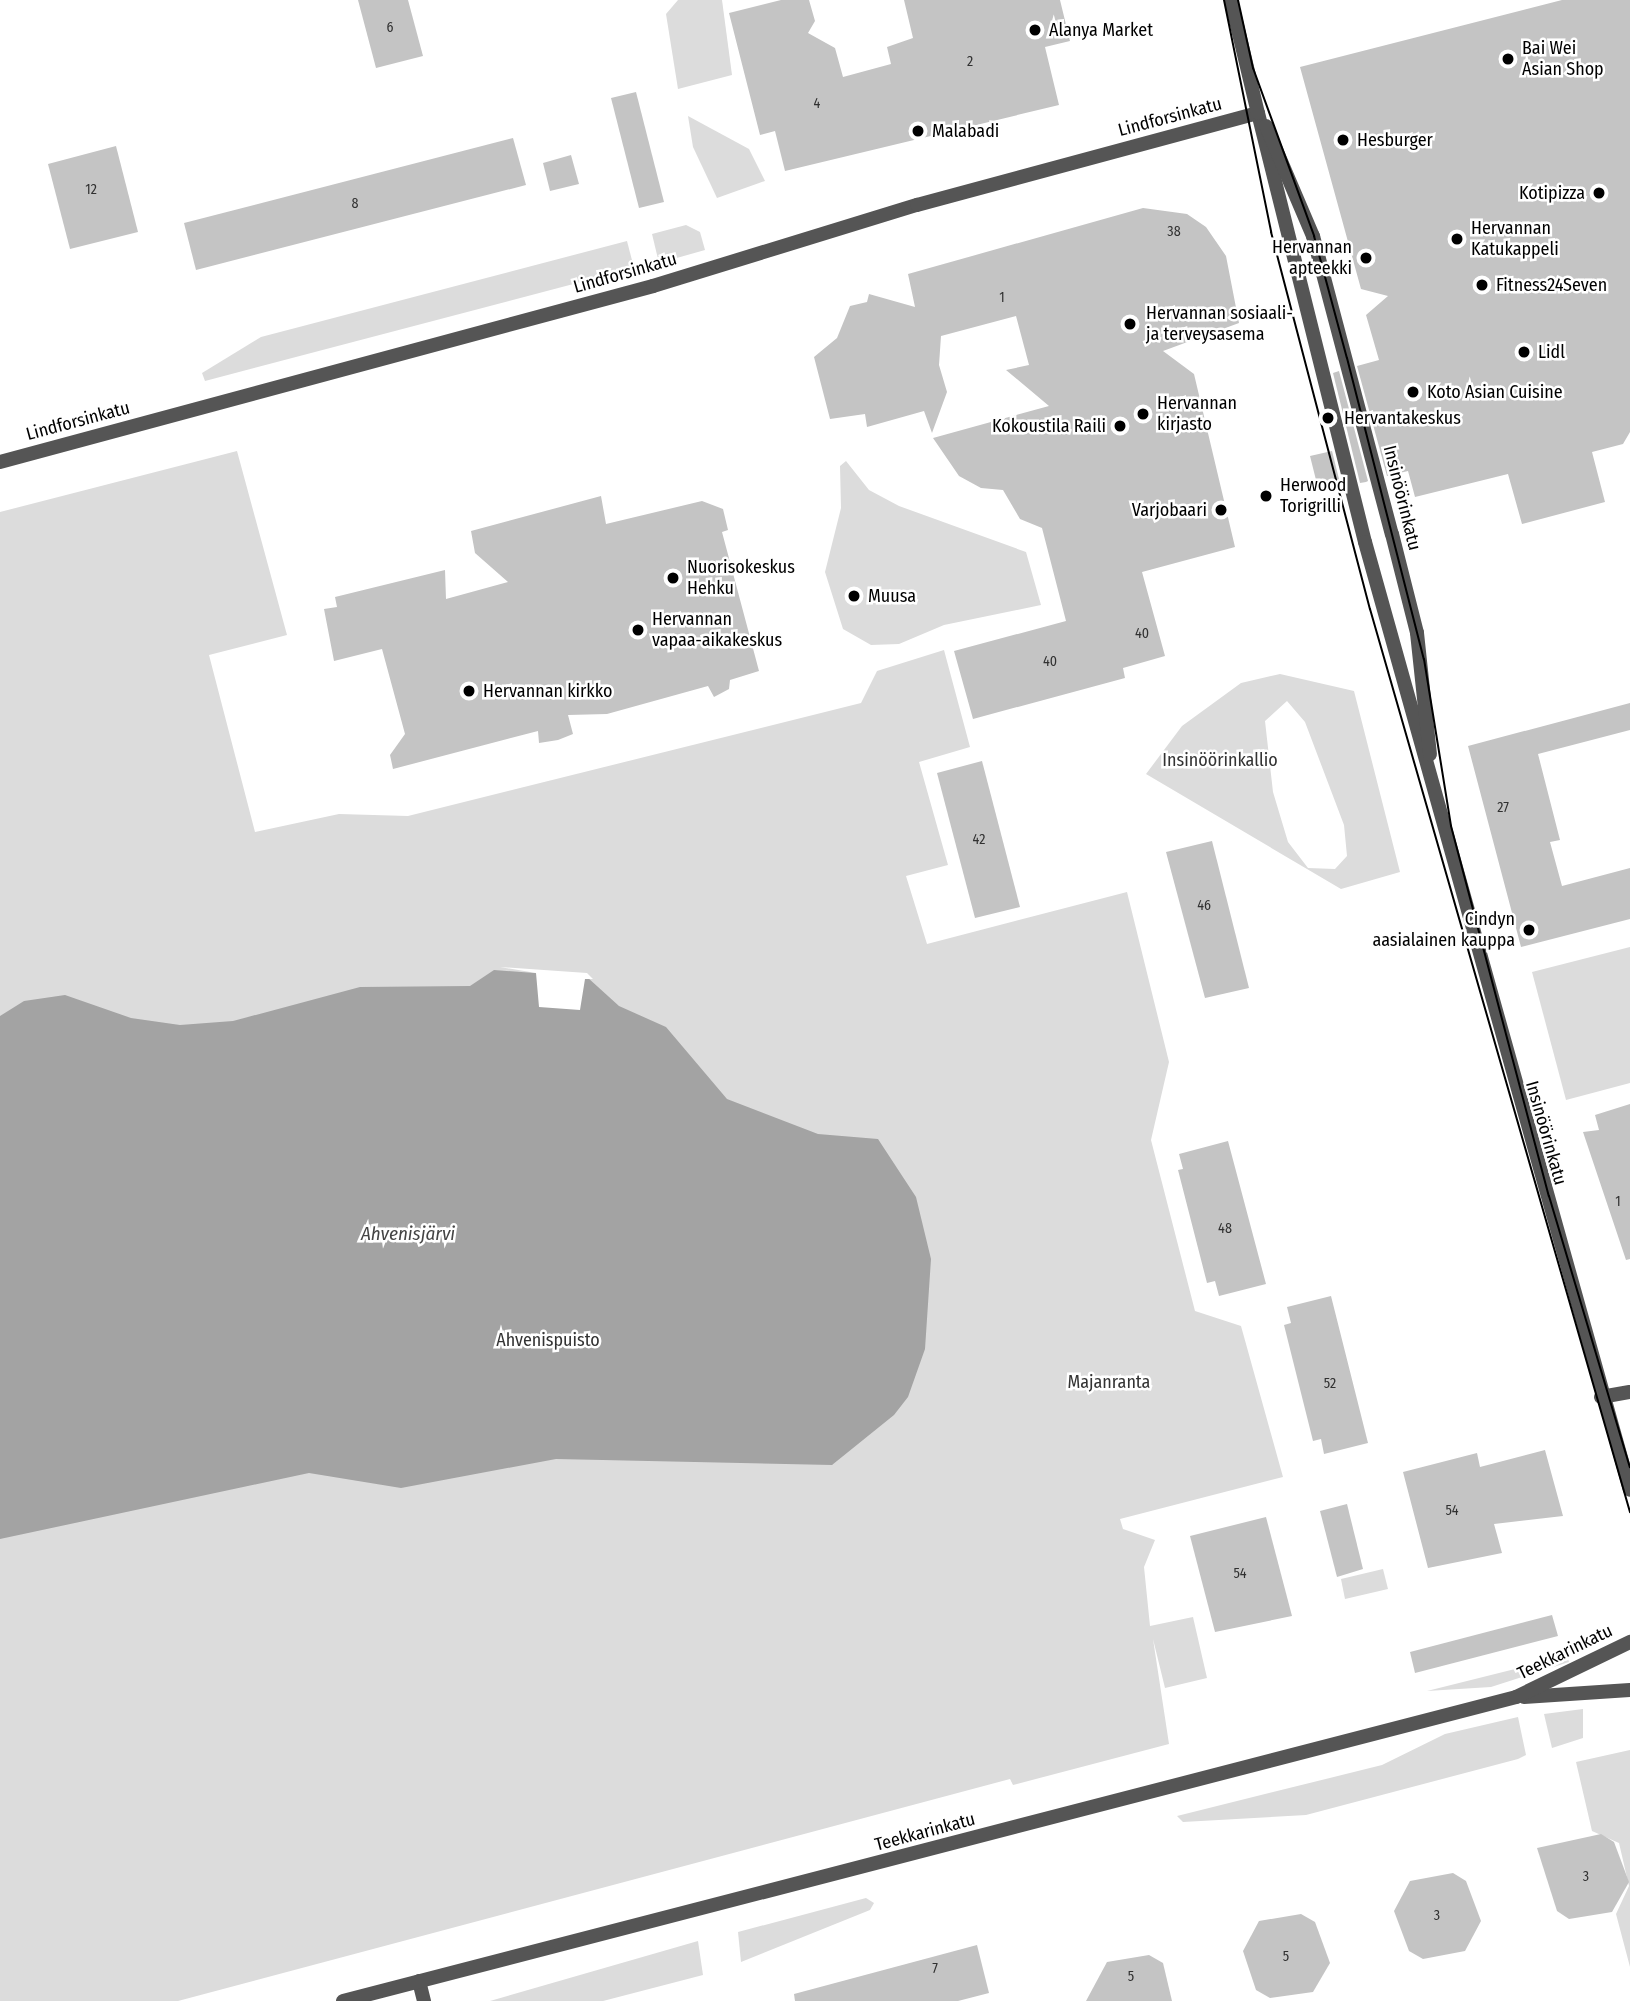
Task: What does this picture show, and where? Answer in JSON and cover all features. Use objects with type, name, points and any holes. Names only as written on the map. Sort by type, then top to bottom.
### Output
[{"type":"street","name":"Insinöörinkatu","points":[[1231,0],[1432,784],[1601,1397],[1630,1490]]},
{"type":"street","name":"Insinöörinkatu","points":[[1258,113],[1313,236],[1392,534],[1417,633],[1432,784]]},
{"type":"street","name":"Lindforsinkatu","points":[[0,462],[627,293],[905,208],[1258,113]]},
{"type":"street","points":[[1601,1397],[1630,1392]]},
{"type":"street","name":"Teekkarinkatu","points":[[1516,1697],[1630,1642]]},
{"type":"street","name":"Teekkarinkatu","points":[[343,2001],[1516,1697],[1630,1690]]},
{"type":"street","points":[[419,1981],[424,2001]]},
{"type":"green space","points":[[678,0],[722,0],[732,75],[678,89],[666,14]]},
{"type":"green space","points":[[688,116],[749,149],[765,181],[717,198],[693,147]]},
{"type":"green space","points":[[686,225],[700,232],[705,250],[659,263],[652,234]]},
{"type":"green space","points":[[627,241],[634,268],[205,381],[202,373],[261,337]]},
{"type":"green space","name":"Ahvenispuisto","points":[[237,451],[287,635],[209,655],[255,832],[339,814],[408,816],[861,703],[877,671],[944,650],[970,747],[919,762],[948,865],[906,876],[927,944],[1127,892],[1169,1062],[1151,1140],[1195,1311],[1241,1326],[1283,1477],[1120,1519],[1123,1529],[1155,1540],[1144,1567],[1150,1626],[1193,1617],[1207,1678],[1165,1688],[1153,1639],[1169,1744],[1013,1785],[1010,1779],[178,2001],[0,2001],[0,512]]},
{"type":"green space","points":[[846,461],[869,490],[899,506],[1026,552],[1041,605],[944,625],[899,644],[871,645],[843,629],[825,572],[841,508],[840,466]]},
{"type":"green space","name":"Insinöörinkallio","points":[[1280,674],[1354,691],[1400,872],[1341,889],[1146,774],[1182,726],[1241,683]],"holes":[[[1287,701],[1305,722],[1344,825],[1347,856],[1335,869],[1308,868],[1288,842],[1273,792],[1265,721]]]},
{"type":"green space","points":[[1630,947],[1630,1083],[1566,1100],[1532,972]]},
{"type":"green space","points":[[1383,1569],[1388,1589],[1345,1599],[1341,1579]]},
{"type":"green space","points":[[1567,1656],[1569,1662],[1491,1687],[1427,1691]]},
{"type":"green space","points":[[1583,1709],[1583,1738],[1552,1748],[1544,1714]]},
{"type":"green space","points":[[1518,1717],[1526,1755],[1518,1759],[1306,1815],[1183,1822],[1177,1816],[1382,1765],[1445,1734]]},
{"type":"green space","points":[[1630,1750],[1630,1967],[1616,1914],[1629,1886],[1619,1843],[1592,1831],[1576,1762]]},
{"type":"green space","points":[[866,1898],[874,1903],[870,1910],[741,1962],[738,1932]]},
{"type":"green space","points":[[698,1941],[703,1975],[603,2001],[490,2001]]},
{"type":"water","name":"Ahvenisjärvi","points":[[494,970],[587,977],[619,1006],[666,1027],[727,1099],[818,1134],[878,1139],[916,1197],[931,1259],[925,1349],[908,1397],[894,1415],[832,1465],[556,1459],[401,1488],[309,1473],[0,1539],[0,1016],[24,1001],[65,995],[131,1018],[180,1025],[233,1021],[360,987],[470,986]]},
{"type":"pier","points":[[500,967],[587,973],[593,979],[585,979],[580,1010],[539,1007],[536,973]]},
{"type":"building","points":[[358,0],[408,0],[423,56],[376,68]]},
{"type":"building","points":[[781,0],[809,0],[815,21],[808,33],[835,48],[843,77],[891,64],[887,47],[913,38],[904,0],[1060,0],[1070,41],[1045,47],[1059,105],[785,171],[775,131],[760,135],[729,13]]},
{"type":"building","points":[[1562,0],[1630,0],[1630,432],[1623,444],[1592,452],[1605,502],[1522,524],[1508,474],[1415,497],[1408,471],[1387,476],[1357,366],[1379,360],[1366,315],[1388,296],[1361,289],[1300,67]]},
{"type":"building","points":[[636,92],[664,202],[639,208],[611,98]]},
{"type":"building","points":[[513,138],[526,185],[196,270],[184,223]]},
{"type":"building","points":[[116,146],[138,232],[70,249],[48,164]]},
{"type":"building","points":[[571,155],[579,184],[550,191],[543,163]]},
{"type":"building","points":[[1143,208],[1187,214],[1206,227],[1226,256],[1239,323],[1163,351],[1194,374],[1235,547],[1142,572],[1165,656],[1123,668],[1125,678],[973,719],[954,651],[1066,621],[1042,528],[1020,519],[1003,490],[981,488],[959,476],[933,438],[1049,406],[1006,370],[1029,365],[1016,316],[941,336],[939,365],[947,392],[932,433],[924,411],[867,427],[865,414],[830,419],[814,357],[837,338],[850,306],[867,302],[869,294],[915,307],[908,274]]},
{"type":"building","points":[[1339,371],[1368,481],[1366,482],[1360,483],[1333,373]]},
{"type":"building","points":[[1332,451],[1341,487],[1319,492],[1310,456]]},
{"type":"building","name":"Hervannan vapaa-aikakeskus","points":[[601,496],[606,524],[702,501],[723,509],[728,530],[722,532],[759,671],[730,680],[729,689],[714,697],[708,686],[607,714],[568,715],[573,734],[558,740],[539,743],[538,731],[393,769],[390,755],[405,734],[382,649],[334,661],[324,609],[337,607],[335,597],[445,570],[446,599],[508,582],[475,553],[471,531]]},
{"type":"building","points":[[1630,703],[1630,730],[1538,754],[1560,840],[1550,842],[1562,886],[1630,868],[1630,919],[1521,947],[1468,746]]},
{"type":"building","points":[[982,761],[1020,907],[975,918],[937,773]]},
{"type":"building","points":[[1212,841],[1249,988],[1205,998],[1166,852]]},
{"type":"building","points":[[1630,1104],[1630,1259],[1626,1260],[1583,1132],[1599,1130],[1595,1115]]},
{"type":"building","points":[[1228,1141],[1266,1284],[1219,1296],[1215,1281],[1207,1283],[1178,1170],[1183,1169],[1179,1154]]},
{"type":"building","points":[[1331,1296],[1368,1443],[1324,1454],[1321,1439],[1313,1441],[1284,1325],[1291,1323],[1287,1307]]},
{"type":"building","points":[[1545,1450],[1563,1516],[1494,1524],[1502,1553],[1428,1568],[1403,1472],[1477,1453],[1480,1467]]},
{"type":"building","points":[[1347,1504],[1363,1569],[1337,1577],[1320,1511]]},
{"type":"building","points":[[1266,1517],[1292,1616],[1215,1632],[1190,1536]]},
{"type":"building","points":[[1552,1615],[1558,1636],[1415,1673],[1410,1652]]},
{"type":"building","points":[[1601,1834],[1614,1842],[1629,1882],[1612,1912],[1569,1919],[1557,1911],[1537,1848]]},
{"type":"building","points":[[1453,1873],[1466,1881],[1481,1921],[1465,1951],[1423,1959],[1409,1951],[1394,1911],[1410,1881]]},
{"type":"building","points":[[1301,1914],[1315,1922],[1330,1963],[1313,1992],[1270,1998],[1256,1990],[1243,1951],[1259,1921]]},
{"type":"building","points":[[977,1945],[989,1993],[958,2001],[795,2001],[794,1994]]},
{"type":"building","points":[[1149,1955],[1163,1963],[1172,2001],[1086,2001],[1107,1962]]},
{"type":"tram line","points":[[1224,0],[1271,232],[1370,609],[1630,1512]]},
{"type":"tram line","points":[[1238,0],[1253,68],[1314,236],[1347,358],[1424,659],[1451,826],[1549,1196],[1630,1467]]},
{"type":"place","name":"Alanya Market","points":[[1035,30]]},
{"type":"place","name":"Bai Wei Asian Shop","points":[[1508,59]]},
{"type":"place","name":"Malabadi","points":[[918,131]]},
{"type":"place","name":"Hesburger","points":[[1343,140]]},
{"type":"place","name":"Kotipizza","points":[[1599,193]]},
{"type":"place","name":"Hervannan Katukappeli","points":[[1457,239]]},
{"type":"place","name":"Hervannan apteekki","points":[[1366,258]]},
{"type":"place","name":"Fitness24Seven","points":[[1482,285]]},
{"type":"place","name":"Hervannan sosiaali- ja terveysasema","points":[[1130,324]]},
{"type":"place","name":"Lidl","points":[[1524,352]]},
{"type":"place","name":"Koto Asian Cuisine","points":[[1413,392]]},
{"type":"place","name":"Hervannan kirjasto","points":[[1143,414]]},
{"type":"place","name":"Hervantakeskus","points":[[1328,418]]},
{"type":"place","name":"Kokoustila Raili","points":[[1120,426]]},
{"type":"place","name":"Herwood Torigrilli","points":[[1266,496]]},
{"type":"place","name":"Varjobaari","points":[[1221,510]]},
{"type":"place","name":"Nuorisokeskus Hehku","points":[[673,578]]},
{"type":"place","name":"Muusa","points":[[854,596]]},
{"type":"place","name":"Hervannan vapaa-aikakeskus","points":[[638,630]]},
{"type":"place","name":"Hervannan kirkko","points":[[469,691]]},
{"type":"place","name":"Cindyn aasialainen kauppa","points":[[1529,930]]},
{"type":"park label","name":"Majanranta","points":[[1109,1382]]}]
